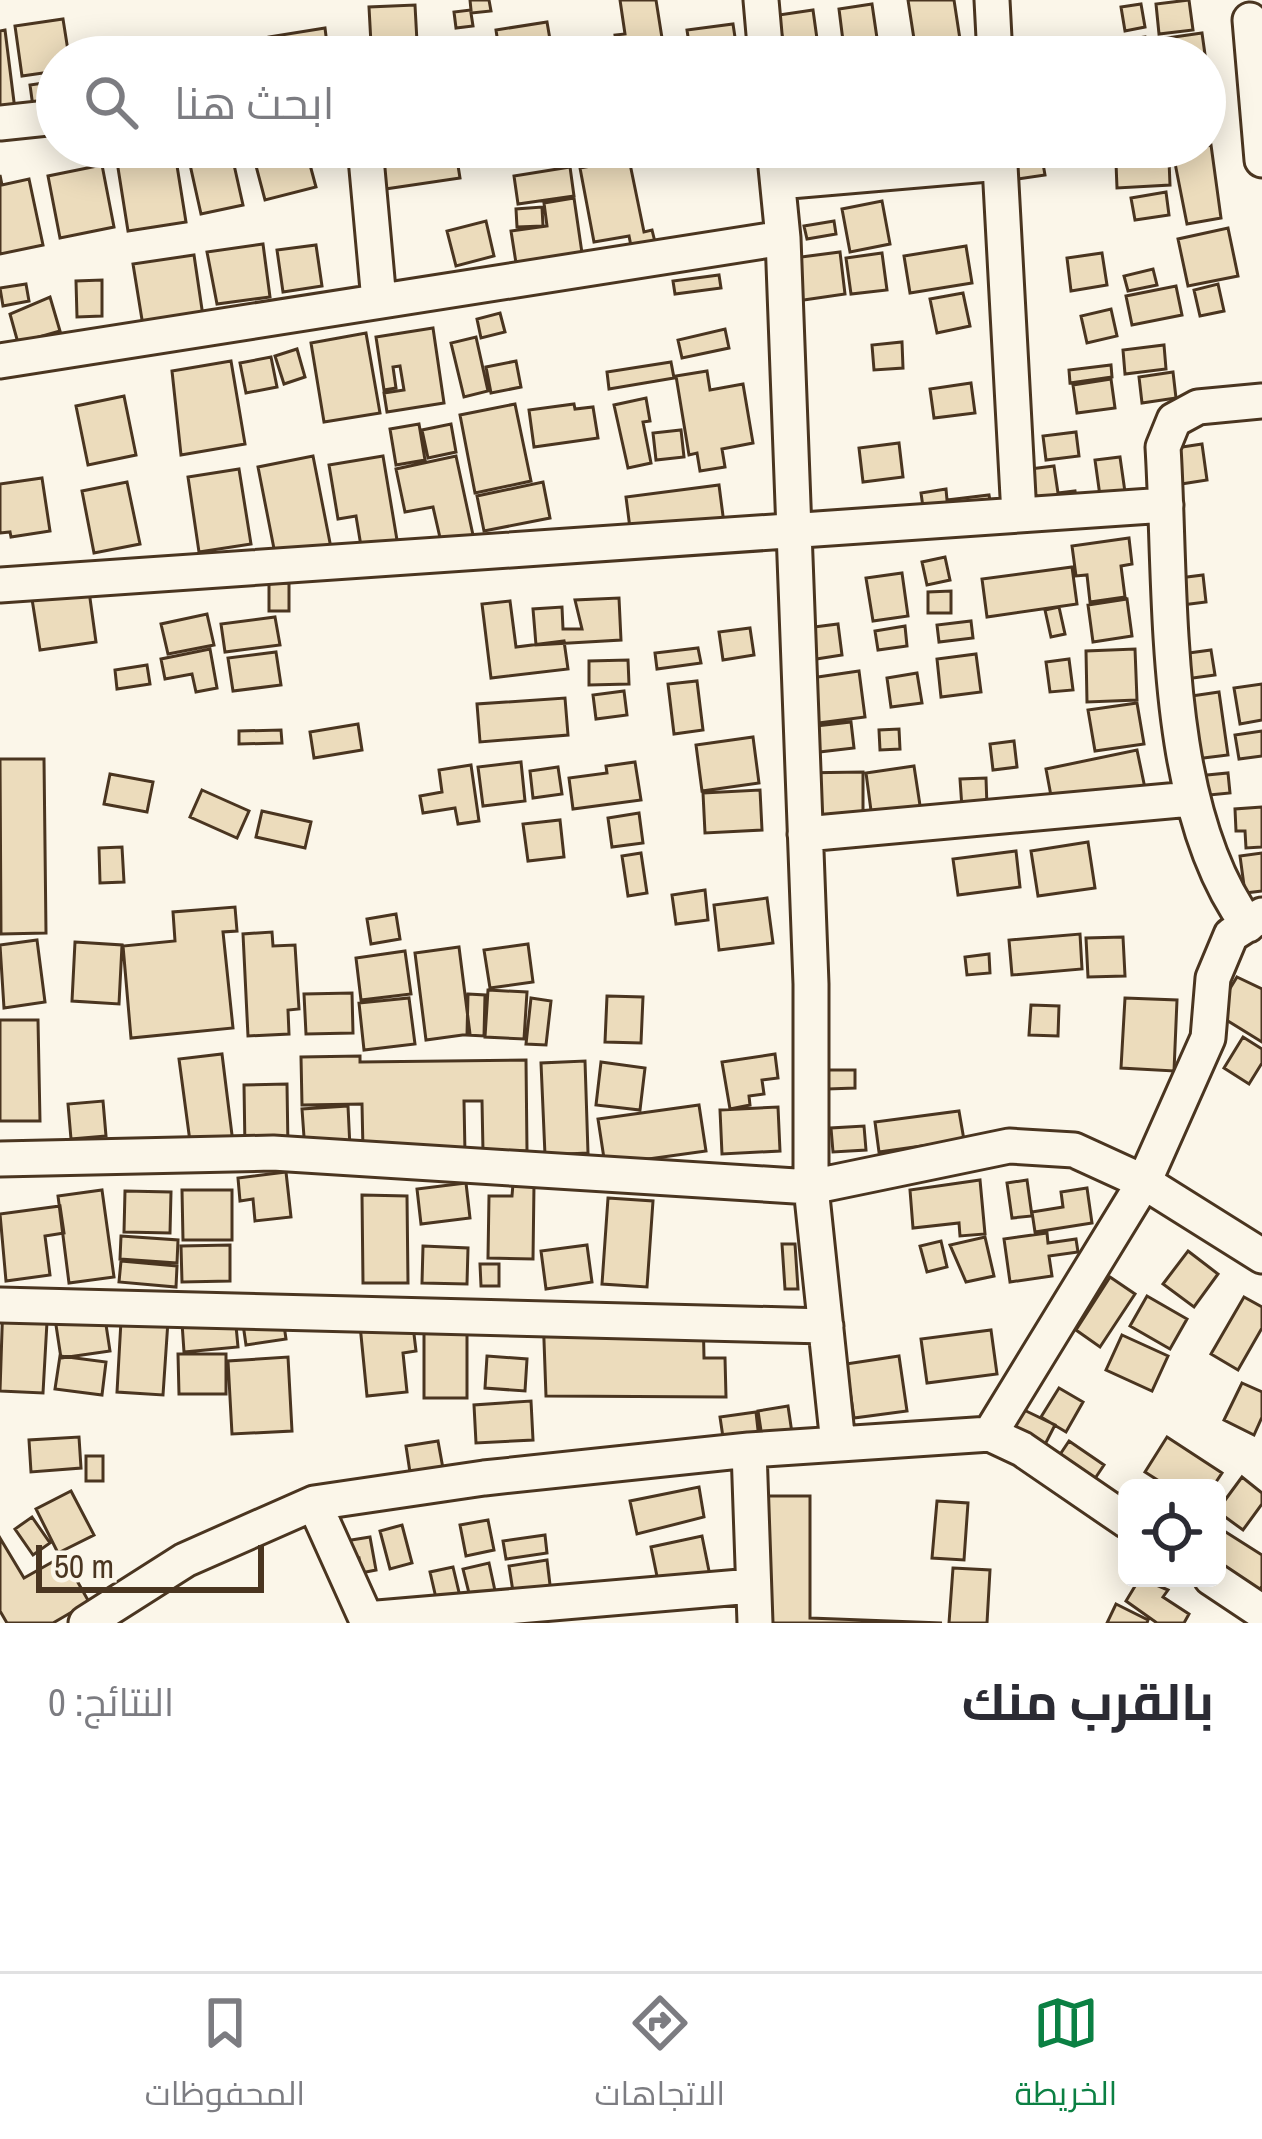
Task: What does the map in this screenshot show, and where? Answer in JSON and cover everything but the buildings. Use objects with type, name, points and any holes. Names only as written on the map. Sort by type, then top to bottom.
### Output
[{"type":"street","points":[[760,0],[764,36]]},
{"type":"street","points":[[992,0],[993,36]]},
{"type":"street","points":[[1250,20],[1262,160]]},
{"type":"street","points":[[0,123],[36,119]]},
{"type":"street","points":[[367,168],[380,301]]},
{"type":"street","points":[[776,168],[805,834],[811,1186],[838,1444]]},
{"type":"street","points":[[778,182],[893,168]]},
{"type":"street","points":[[1001,168],[1019,514]]},
{"type":"street","points":[[0,361],[783,238]]},
{"type":"street","points":[[990,1434],[1144,1181],[1208,1038],[1213,978],[1232,935],[1255,920],[1225,893],[1205,851],[1184,774],[1163,447],[1174,420],[1198,407],[1262,401]]},
{"type":"street","points":[[0,585],[1166,505]]},
{"type":"street","points":[[805,834],[1191,799]]},
{"type":"street","points":[[0,1159],[273,1153],[811,1186],[1009,1146],[1074,1150],[1144,1181],[1262,1256]]},
{"type":"street","points":[[0,1305],[826,1326]]},
{"type":"street","points":[[86,1623],[185,1560],[314,1503],[484,1478],[749,1450],[990,1434],[1022,1449],[1118,1514]]},
{"type":"street","points":[[749,1450],[755,1623]]},
{"type":"street","points":[[314,1503],[367,1621],[752,1586]]},
{"type":"street","points":[[1224,1587],[1262,1612]]}]
